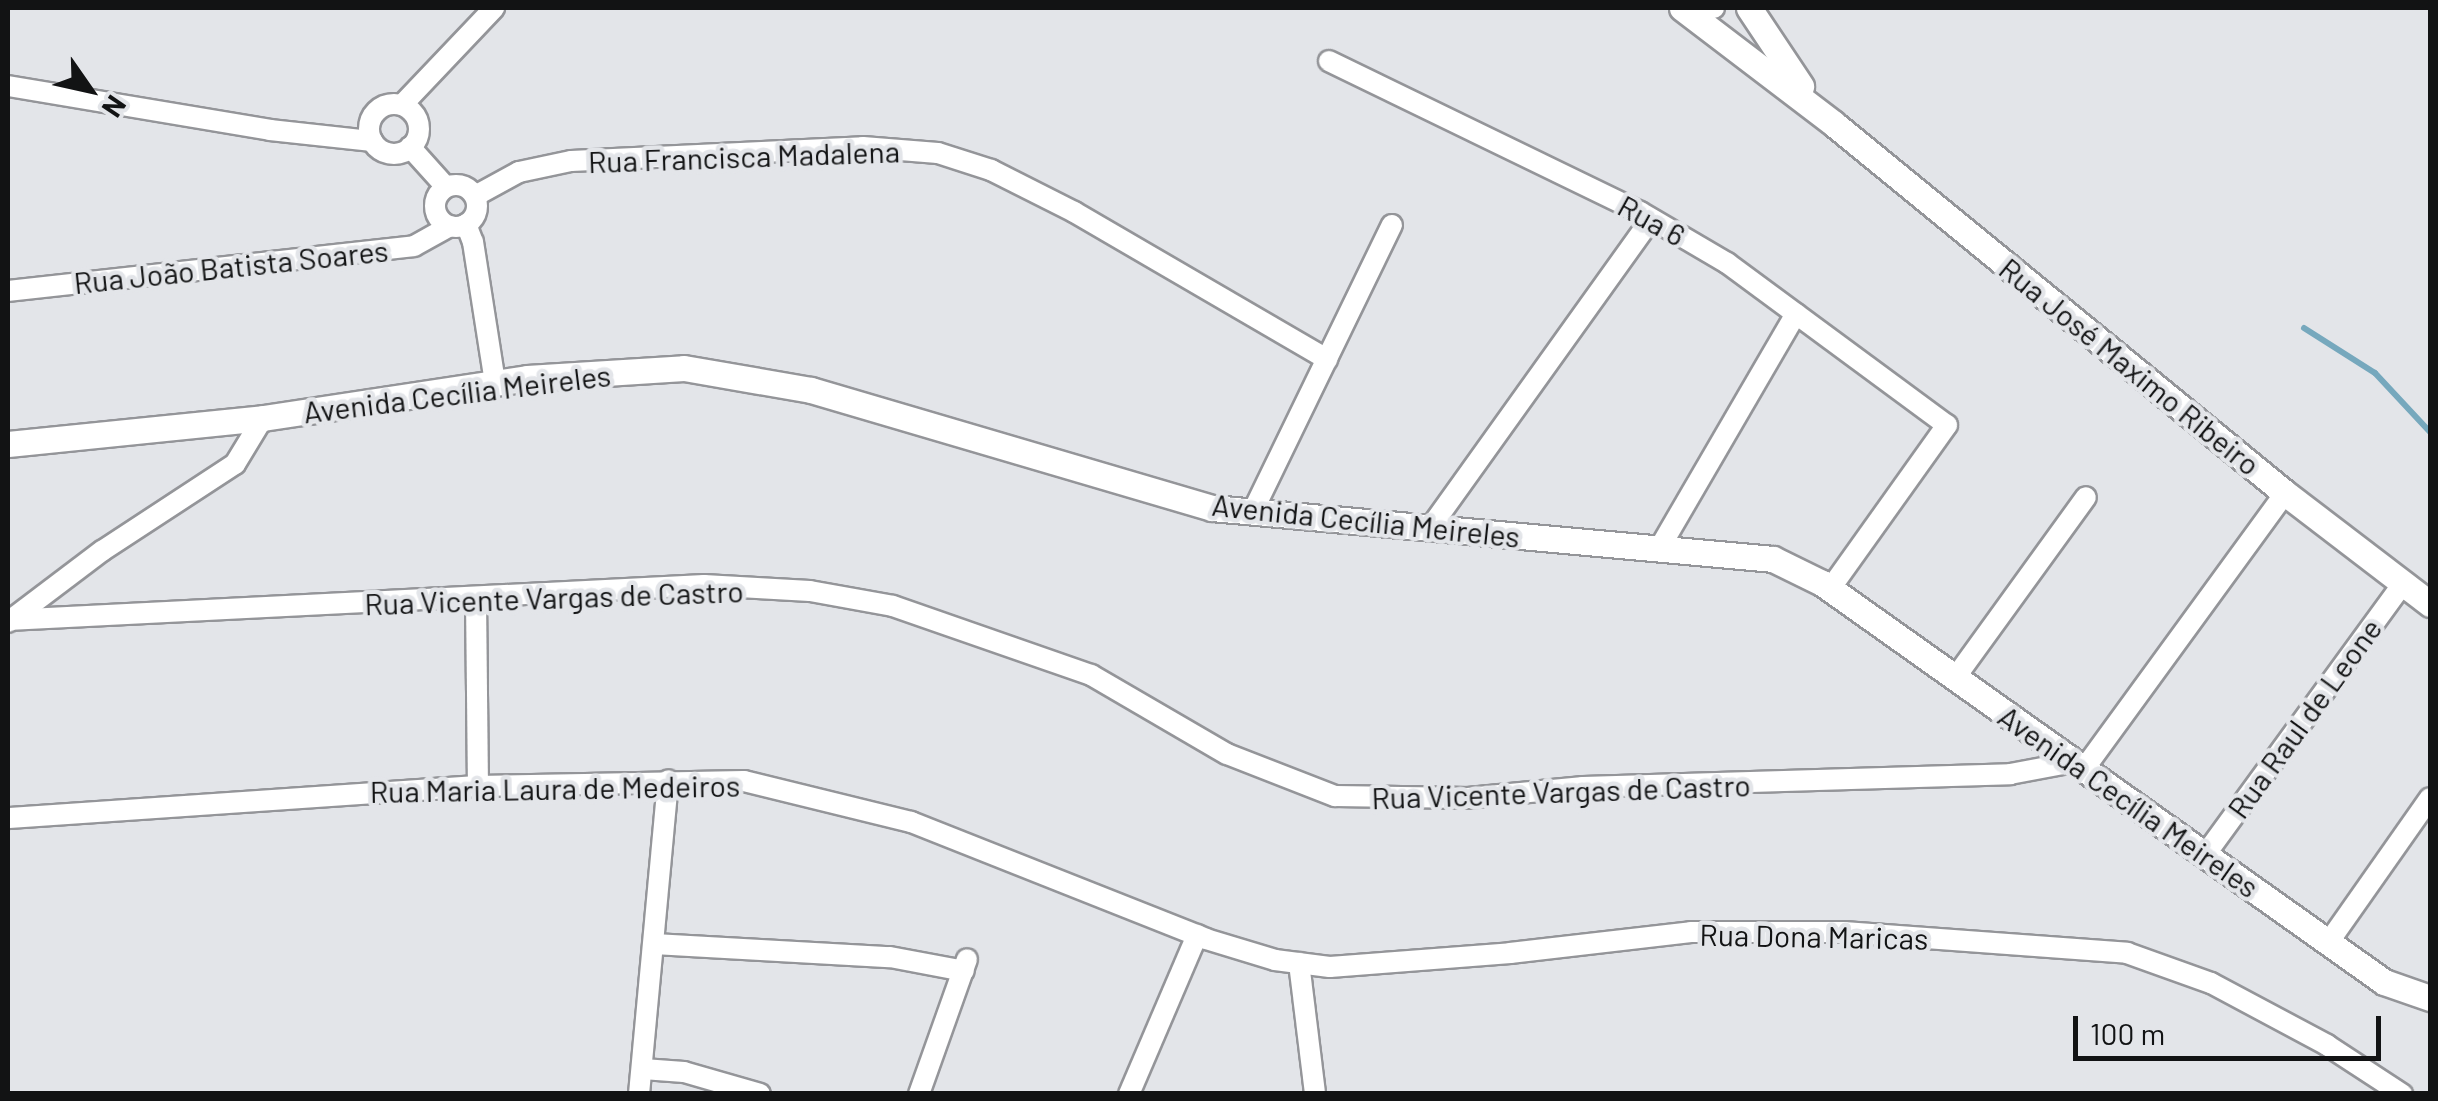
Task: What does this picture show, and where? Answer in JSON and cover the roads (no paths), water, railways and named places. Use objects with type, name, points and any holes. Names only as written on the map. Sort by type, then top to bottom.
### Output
[{"type":"street","points":[[372,142],[369,125],[378,110],[402,105],[494,8]]},
{"type":"street","name":"Rua José Maximo Ribeiro","points":[[1682,8],[1834,124],[2285,494],[2430,604]]},
{"type":"street","points":[[1691,8],[1714,8]]},
{"type":"street","name":"Rua José Maximo Ribeiro","points":[[1748,8],[1791,76],[1834,124]]},
{"type":"street","name":"Rua 6","points":[[1329,61],[1652,219],[1726,262],[1947,425],[1830,589]]},
{"type":"street","points":[[8,86],[270,130],[372,142],[385,152],[410,147]]},
{"type":"street","points":[[402,105],[418,124],[410,147]]},
{"type":"street","points":[[410,147],[446,187]]},
{"type":"street","name":"Rua Francisca Madalena","points":[[475,196],[518,172],[571,161],[845,148],[938,153],[992,170],[1074,212],[1328,358]]},
{"type":"street","points":[[446,187],[462,186],[475,196],[476,212],[458,225]]},
{"type":"street","points":[[446,187],[435,207],[474,242],[495,383]]},
{"type":"street","points":[[1430,528],[1652,219]]},
{"type":"street","name":"Rua João Batista Soares","points":[[8,291],[414,246],[458,225]]},
{"type":"street","points":[[1254,512],[1392,225]]},
{"type":"street","points":[[1659,549],[1796,314]]},
{"type":"street","name":"Avenida Cecília Meireles","points":[[8,444],[263,418],[495,383],[684,368],[811,390],[1212,508],[1773,559],[1830,589],[2384,982],[2430,998]]},
{"type":"street","points":[[8,621],[235,464],[263,418]]},
{"type":"street","points":[[2079,766],[2285,494]]},
{"type":"street","points":[[1956,678],[2086,497]]},
{"type":"street","name":"Rua Raul de Leone","points":[[2204,855],[2404,582]]},
{"type":"street","name":"Rua Vicente Vargas de Castro","points":[[8,621],[704,585],[810,591],[892,606],[1092,675],[1228,754],[1335,796],[1468,798],[1583,787],[2010,774],[2079,766]]},
{"type":"street","points":[[476,598],[478,786]]},
{"type":"street","points":[[638,1094],[668,780]]},
{"type":"street","name":"Rua Maria Laura de Medeiros","points":[[8,818],[478,786],[744,781],[911,822],[991,850],[1197,935]]},
{"type":"street","points":[[2328,943],[2430,798]]},
{"type":"street","name":"Rua Dona Maricas","points":[[1197,935],[1300,963],[1330,967],[1510,954],[1691,932],[1844,932],[2127,952],[2210,983],[2327,1046],[2402,1094]]},
{"type":"street","points":[[1129,1094],[1197,935]]},
{"type":"street","points":[[654,944],[966,965],[920,1094]]},
{"type":"street","points":[[1300,963],[1315,1094]]},
{"type":"street","points":[[643,1069],[684,1072],[760,1094]]},
{"type":"waterway","points":[[2304,328],[2375,373],[2430,432]]}]
